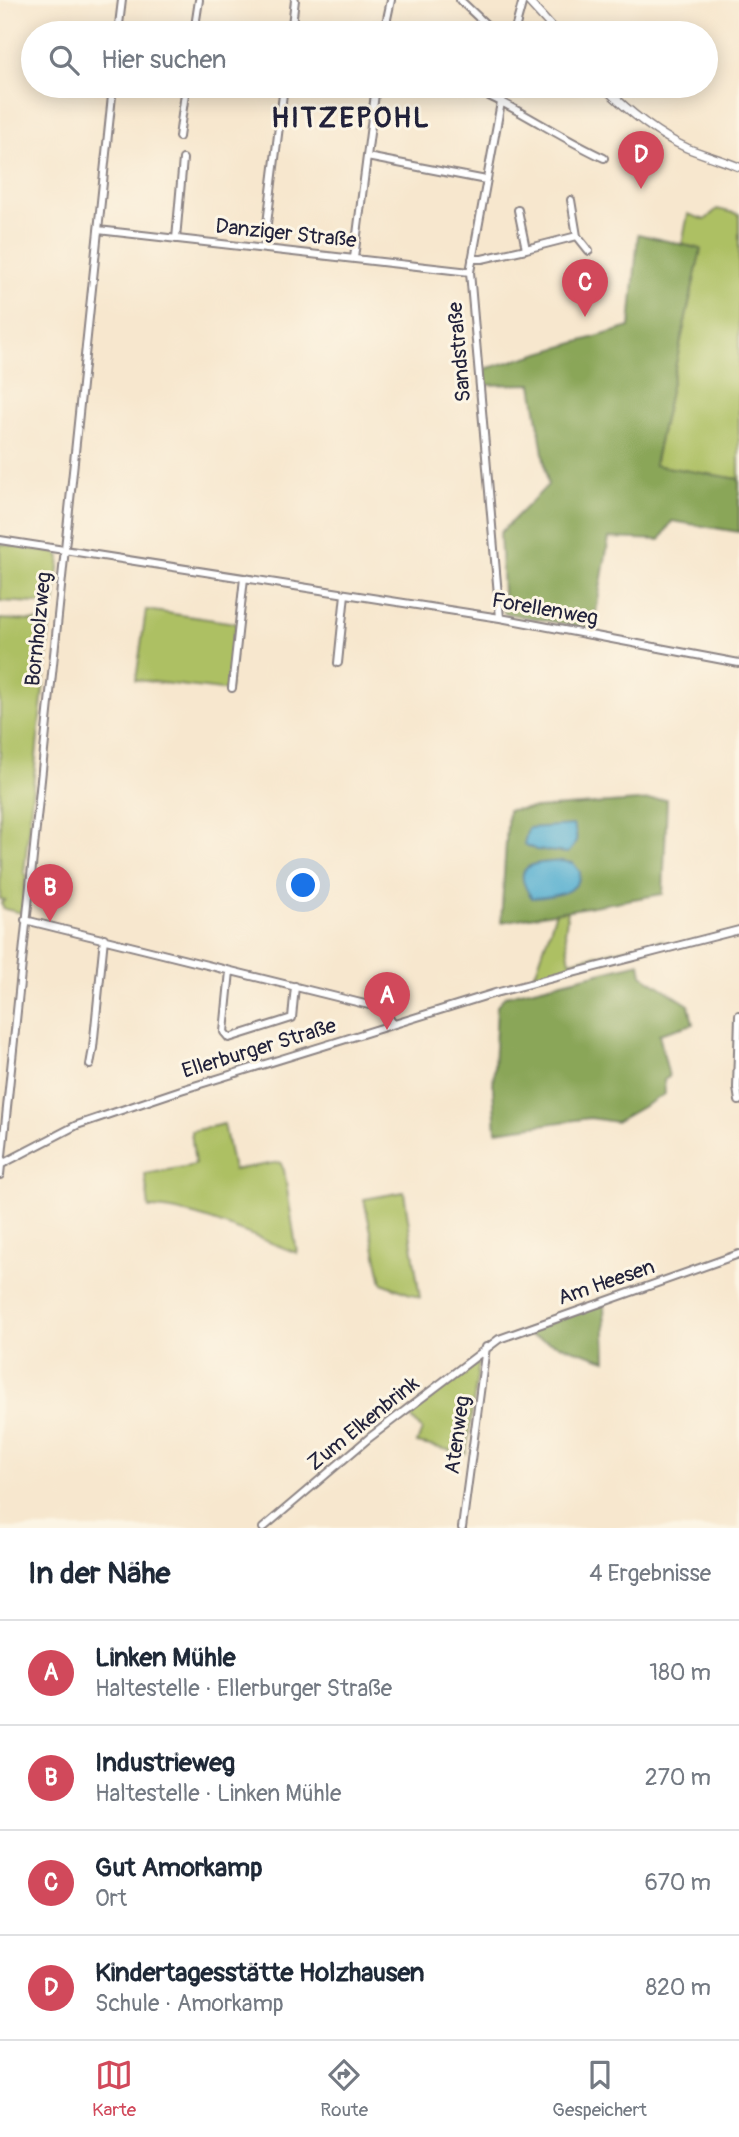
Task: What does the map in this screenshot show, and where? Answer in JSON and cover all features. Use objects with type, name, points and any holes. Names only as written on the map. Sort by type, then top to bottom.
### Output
[{"type":"street","points":[[119,21],[122,0]]},
{"type":"street","points":[[196,21],[199,0]]},
{"type":"street","points":[[292,21],[295,0]]},
{"type":"street","points":[[387,21],[391,0]]},
{"type":"street","points":[[460,0],[482,21]]},
{"type":"street","points":[[518,21],[525,0],[545,21]]},
{"type":"street","name":"Bornholzweg","points":[[0,1175],[112,98]]},
{"type":"street","points":[[179,137],[185,98]]},
{"type":"street","points":[[264,248],[283,98]]},
{"type":"street","points":[[354,258],[374,98]]},
{"type":"street","points":[[496,98],[533,122],[604,158]]},
{"type":"street","points":[[616,98],[668,139],[739,167]]},
{"type":"street","name":"Sandstraße","points":[[500,618],[470,272],[501,100]]},
{"type":"street","points":[[367,158],[486,180]]},
{"type":"street","points":[[176,239],[183,159]]},
{"type":"street","points":[[571,200],[576,236],[589,251]]},
{"type":"street","points":[[518,210],[526,249]]},
{"type":"street","name":"Danziger Straße","points":[[97,230],[470,272]]},
{"type":"street","points":[[472,259],[482,259],[576,236]]},
{"type":"street","name":"Forellenweg","points":[[0,540],[500,618],[739,663]]},
{"type":"street","points":[[232,688],[244,578]]},
{"type":"street","points":[[338,663],[345,594]]},
{"type":"street","points":[[25,920],[377,1007],[387,1014],[393,1024]]},
{"type":"street","name":"Ellerburger Straße","points":[[0,1165],[89,1120],[541,980],[739,930]]},
{"type":"street","points":[[90,1065],[104,938]]},
{"type":"street","points":[[230,971],[224,1032],[229,1038],[292,1018],[295,986]]},
{"type":"street","points":[[739,1015],[739,1101]]},
{"type":"street","name":"Am Heesen","points":[[486,1347],[513,1333],[739,1254]]},
{"type":"street","name":"Zum Elkenbrink","points":[[263,1528],[369,1438],[486,1347]]},
{"type":"street","name":"Atenweg","points":[[462,1528],[486,1347]]},
{"type":"green space","points":[[717,209],[739,214],[739,479],[654,466],[700,249],[682,244],[688,214],[705,220]]},
{"type":"green space","points":[[638,234],[701,249],[654,465],[739,479],[739,532],[672,521],[660,540],[609,538],[593,629],[504,613],[500,533],[548,485],[532,384],[483,385],[481,370],[630,327]]},
{"type":"green space","points":[[0,544],[57,553],[60,557],[55,604],[0,601]]},
{"type":"green space","points":[[146,610],[236,623],[229,691],[136,680]]},
{"type":"green space","points":[[0,619],[50,622],[22,913],[4,909],[1,903],[5,900],[0,899]]},
{"type":"green space","points":[[667,799],[663,894],[501,922],[508,810]]},
{"type":"green space","points":[[568,910],[565,933],[570,961],[663,940],[663,945],[531,977],[536,971],[556,912]]},
{"type":"green space","points":[[640,963],[642,975],[689,1005],[693,1024],[659,1034],[669,1077],[664,1080],[665,1094],[616,1122],[590,1118],[496,1131],[493,1089],[497,1006],[505,996]]},
{"type":"green space","points":[[224,1124],[233,1170],[280,1162],[284,1170],[297,1253],[184,1212],[149,1208],[145,1174],[195,1165],[191,1131]]},
{"type":"green space","points":[[404,1192],[420,1298],[382,1283],[364,1199]]},
{"type":"green space","points":[[604,1304],[606,1360],[525,1334],[526,1331]]},
{"type":"green space","points":[[478,1362],[466,1454],[417,1443],[422,1430],[409,1415]]},
{"type":"water","points":[[573,825],[576,840],[568,853],[536,850],[524,844],[528,828]]},
{"type":"water","points":[[561,861],[573,863],[580,872],[575,885],[563,893],[532,898],[523,878],[527,868]]},
{"type":"place","name":"Kindertagesstätte Holzhausen","points":[[641,189]]},
{"type":"place","name":"Gut Amorkamp","points":[[585,317]]},
{"type":"place","name":"Industrieweg","points":[[50,922]]},
{"type":"place","name":"Linken Mühle","points":[[387,1030]]},
{"type":"district","name":"HITZEPOHL","points":[[351,117]]}]
